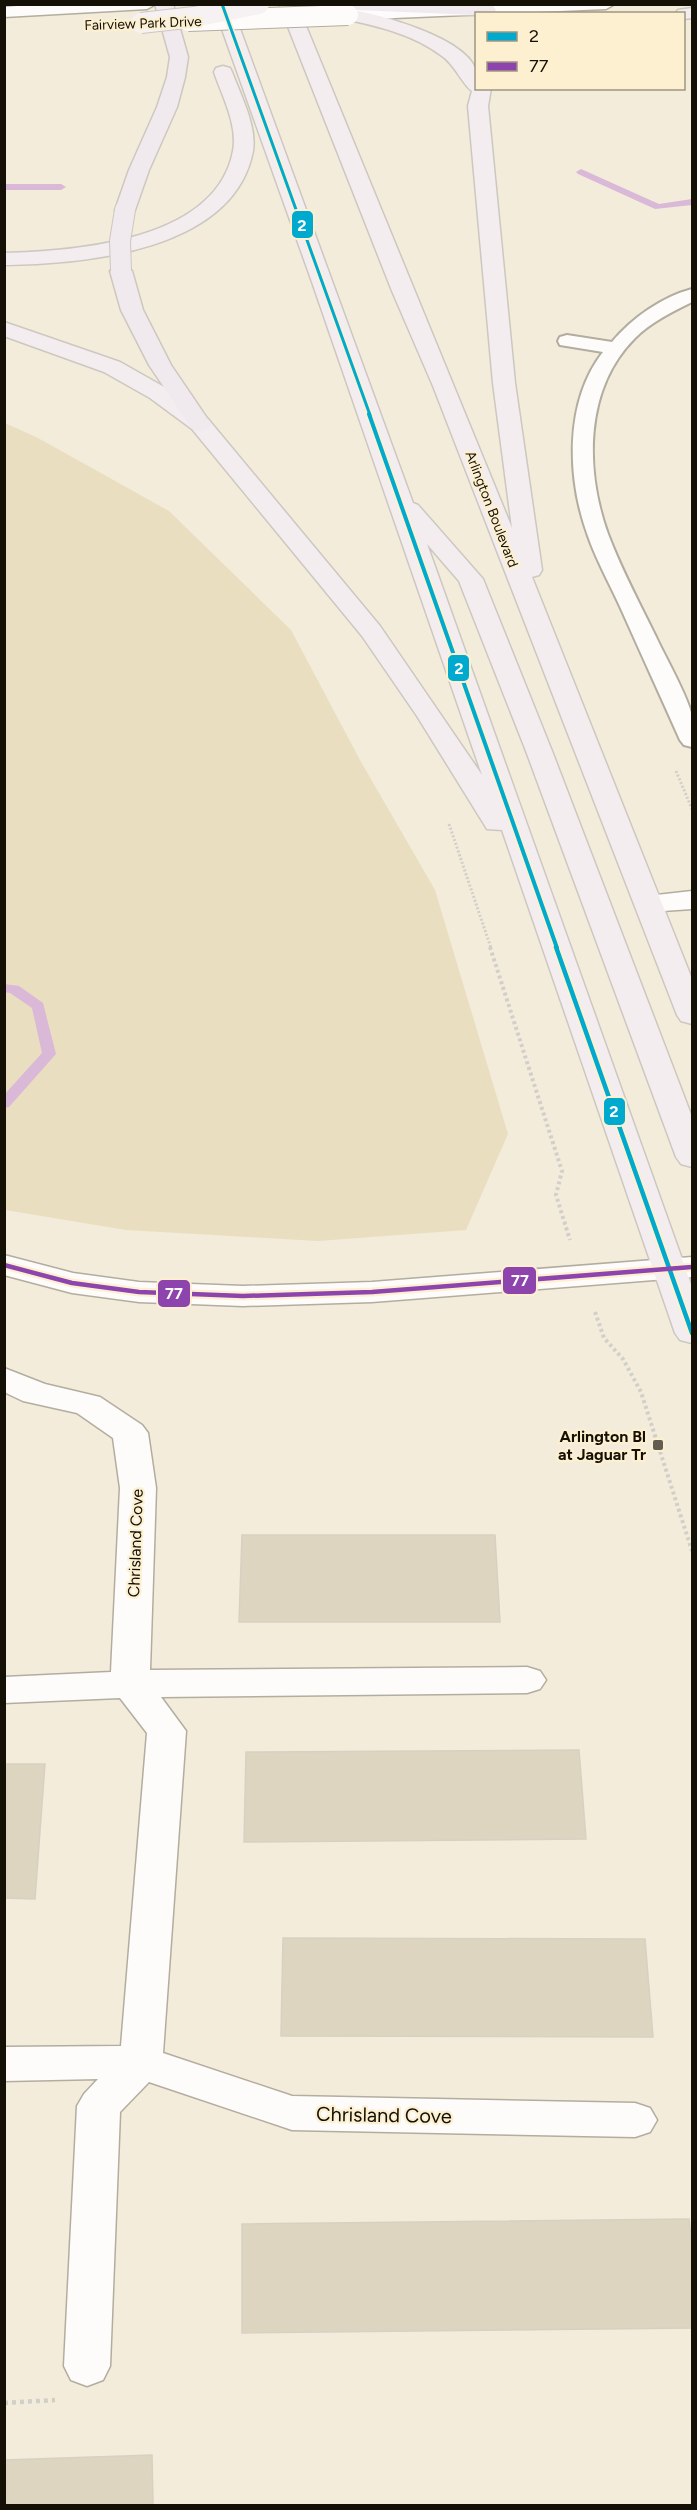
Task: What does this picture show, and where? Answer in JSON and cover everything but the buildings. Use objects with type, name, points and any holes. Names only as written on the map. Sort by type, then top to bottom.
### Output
[{"type":"highway","points":[[164,4],[179,57],[177,77],[125,210],[120,241],[121,271],[132,310],[160,365],[200,424],[371,631],[430,715],[482,795],[547,917]]},
{"type":"highway","points":[[222,4],[327,293],[547,917],[681,1268],[693,1333]]},
{"type":"highway","name":"Arlington Boulevard","points":[[288,4],[355,168],[405,299],[444,386],[693,1015]]},
{"type":"highway","points":[[305,4],[340,8],[441,45],[457,56],[475,80]]},
{"type":"highway","points":[[4,259],[51,256],[147,240],[197,219],[216,204],[234,184],[243,149],[242,132],[222,68],[231,33]]},
{"type":"highway","points":[[479,90],[478,106],[504,384],[538,626]]},
{"type":"highway","points":[[4,328],[112,367],[158,393],[200,424]]},
{"type":"highway","points":[[399,498],[471,579],[539,751],[693,1157]]},
{"type":"main road","points":[[141,23],[194,17],[259,4]]},
{"type":"street","name":"Fairview Park Drive","points":[[4,12],[147,4]]},
{"type":"street","name":"Fairview Park Drive","points":[[119,24],[340,8],[487,10],[606,4]]},
{"type":"street","points":[[648,903],[693,900]]},
{"type":"street","points":[[7,1270],[139,1292],[243,1296],[372,1292],[681,1268]]},
{"type":"street","name":"Chrisland Cove","points":[[4,1379],[35,1393],[88,1404],[130,1433],[138,1488],[130,1684]]},
{"type":"street","points":[[4,1690],[130,1684],[528,1680]]},
{"type":"street","points":[[87,2366],[99,2106],[141,2062],[167,1731],[130,1684]]},
{"type":"street","name":"Chrisland Cove","points":[[4,2064],[141,2062],[292,2113],[635,2120]]},
{"type":"lane","points":[[693,295],[679,300],[640,323],[615,348],[601,368],[594,384],[582,428],[581,449],[595,524],[603,545],[693,740]]},
{"type":"lane","points":[[567,341],[615,348]]},
{"type":"path","points":[[446,815],[508,995],[562,1171],[556,1195],[583,1276],[604,1338],[623,1359],[641,1392],[693,1551]]},
{"type":"shaded area","points":[[5,423],[38,438],[169,511],[291,630],[360,760],[435,890],[508,1134],[466,1230],[318,1241],[126,1230],[5,1210]]},
{"type":"waterway","points":[[581,172],[658,207],[692,202]]},
{"type":"waterway","points":[[4,187],[61,187]]},
{"type":"waterway","points":[[4,988],[14,989],[38,1006],[49,1054],[4,1104]]},
{"type":"transit line","name":"2","points":[[222,4],[323,282],[692,1333]]},
{"type":"transit line","name":"77","points":[[4,1265],[72,1283],[139,1292],[243,1296],[372,1292],[692,1267]]},
{"type":"place","name":"Arlington Bl at Jaguar Tr","points":[[658,1445]]}]
